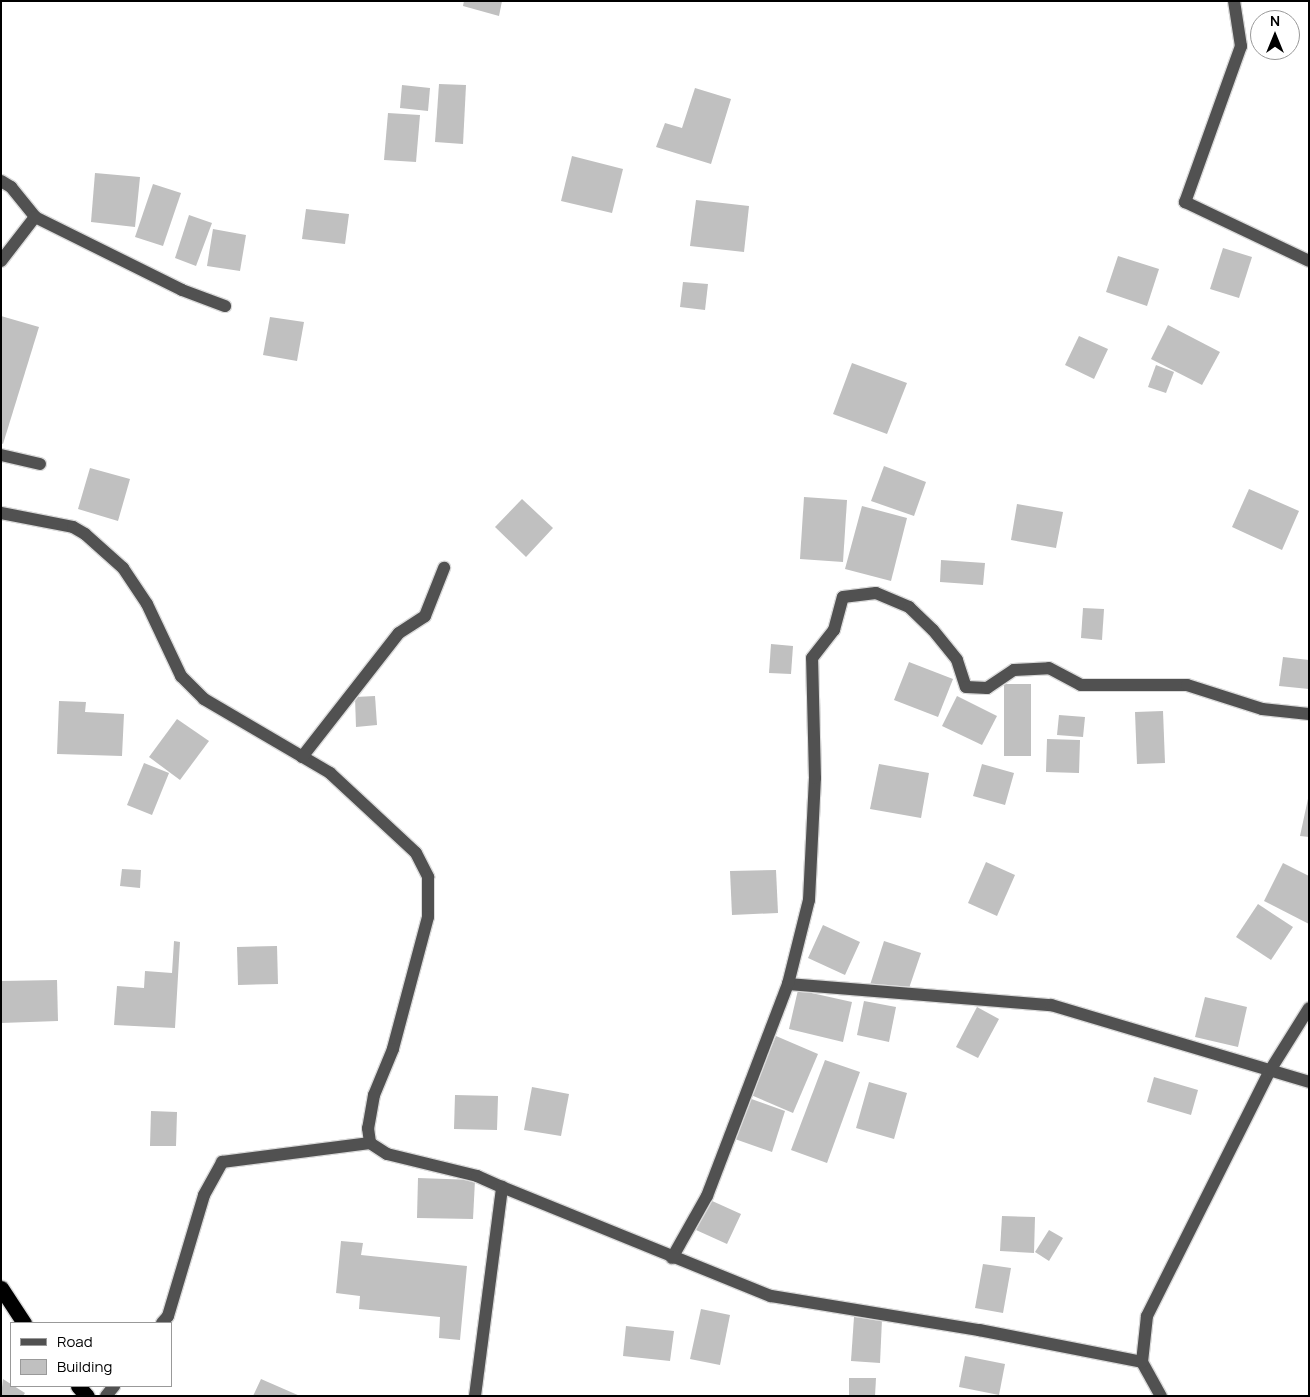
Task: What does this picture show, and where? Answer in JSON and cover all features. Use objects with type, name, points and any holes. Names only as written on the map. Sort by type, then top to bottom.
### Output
[{"type":"highway","points":[[1,1288],[23,1322]]},
{"type":"street","points":[[1234,1],[1241,46],[1185,202],[1309,261]]},
{"type":"street","points":[[1,181],[11,187],[35,217],[182,290],[224,306]]},
{"type":"street","points":[[1,262],[35,217]]},
{"type":"street","points":[[1,456],[40,464]]},
{"type":"street","points":[[1,513],[73,527],[85,534],[123,568],[142,596],[181,676],[204,699],[330,773],[416,852],[428,877],[428,917],[421,950],[393,1049],[374,1095],[368,1128],[370,1143]]},
{"type":"street","points":[[302,757],[399,633],[425,616],[444,568]]},
{"type":"street","points":[[672,1258],[707,1196],[788,984],[809,900],[815,778],[812,658],[834,630],[843,597],[876,593],[909,607],[933,630],[957,660],[966,687],[988,688],[1014,670],[1049,668],[1081,685],[1187,685],[1262,709],[1309,714]]},
{"type":"street","points":[[788,984],[1051,1005],[1269,1072],[1309,1082]]},
{"type":"street","points":[[1161,1396],[1142,1362],[1147,1316],[1269,1072],[1309,1008]]},
{"type":"street","points":[[163,1322],[168,1316],[204,1195],[222,1162],[370,1143],[387,1154],[477,1176],[672,1258],[771,1296],[979,1330],[1142,1362]]},
{"type":"street","points":[[475,1396],[502,1187]]},
{"type":"building","points":[[464,1],[502,1],[499,16],[463,6]]},
{"type":"building","points":[[439,84],[466,85],[463,144],[435,142]]},
{"type":"building","points":[[402,85],[430,88],[428,111],[400,108]]},
{"type":"building","points":[[695,88],[731,99],[711,164],[656,147],[665,123],[682,128]]},
{"type":"building","points":[[388,113],[420,115],[416,162],[384,160]]},
{"type":"building","points":[[572,156],[623,169],[612,213],[561,201]]},
{"type":"building","points":[[95,173],[140,177],[135,227],[91,222]]},
{"type":"building","points":[[153,184],[181,193],[163,246],[135,237]]},
{"type":"building","points":[[696,200],[749,206],[744,252],[690,246]]},
{"type":"building","points":[[306,209],[349,214],[345,244],[302,239]]},
{"type":"building","points":[[189,215],[212,223],[196,266],[175,258]]},
{"type":"building","points":[[213,229],[246,235],[240,271],[207,266]]},
{"type":"building","points":[[1223,248],[1252,257],[1239,298],[1210,289]]},
{"type":"building","points":[[1118,256],[1159,269],[1147,306],[1106,292]]},
{"type":"building","points":[[683,282],[708,284],[705,310],[680,307]]},
{"type":"building","points":[[1,316],[39,327],[3,444],[1,443]]},
{"type":"building","points":[[270,317],[304,322],[297,361],[263,355]]},
{"type":"building","points":[[1168,325],[1220,352],[1202,385],[1151,359]]},
{"type":"building","points":[[1079,336],[1108,349],[1094,379],[1065,365]]},
{"type":"building","points":[[852,363],[907,383],[887,434],[833,414]]},
{"type":"building","points":[[1156,365],[1174,372],[1166,393],[1148,387]]},
{"type":"building","points":[[884,466],[926,482],[914,516],[871,501]]},
{"type":"building","points":[[90,468],[130,479],[118,521],[78,509]]},
{"type":"building","points":[[1249,489],[1299,511],[1282,550],[1232,527]]},
{"type":"building","points":[[804,497],[847,500],[843,562],[800,559]]},
{"type":"building","points":[[522,499],[553,528],[526,557],[495,527]]},
{"type":"building","points":[[1017,504],[1063,512],[1056,548],[1011,540]]},
{"type":"building","points":[[862,506],[907,518],[891,581],[845,569]]},
{"type":"building","points":[[941,560],[985,563],[983,585],[940,582]]},
{"type":"building","points":[[1083,608],[1104,609],[1102,640],[1081,638]]},
{"type":"building","points":[[771,644],[793,646],[791,674],[769,673]]},
{"type":"building","points":[[1283,657],[1309,660],[1309,689],[1279,686]]},
{"type":"building","points":[[909,662],[953,679],[938,717],[894,700]]},
{"type":"building","points":[[1004,684],[1031,684],[1031,756],[1004,756]]},
{"type":"building","points":[[375,696],[377,725],[356,727],[355,697]]},
{"type":"building","points":[[957,696],[997,716],[982,745],[942,726]]},
{"type":"building","points":[[59,701],[86,702],[85,712],[124,714],[122,756],[57,754]]},
{"type":"building","points":[[1163,711],[1165,763],[1137,764],[1135,712]]},
{"type":"building","points":[[1059,715],[1085,717],[1083,737],[1057,735]]},
{"type":"building","points":[[177,719],[209,741],[180,780],[149,757]]},
{"type":"building","points":[[1047,739],[1080,740],[1079,773],[1046,772]]},
{"type":"building","points":[[144,763],[169,773],[152,815],[127,805]]},
{"type":"building","points":[[879,764],[929,773],[921,818],[870,809]]},
{"type":"building","points":[[982,764],[1014,773],[1005,805],[973,796]]},
{"type":"building","points":[[1309,794],[1309,837],[1300,836]]},
{"type":"building","points":[[986,862],[1015,875],[997,916],[968,903]]},
{"type":"building","points":[[1283,863],[1309,876],[1309,924],[1264,901]]},
{"type":"building","points":[[122,869],[141,870],[140,888],[120,886]]},
{"type":"building","points":[[776,870],[778,913],[732,915],[730,871]]},
{"type":"building","points":[[1258,904],[1293,927],[1271,960],[1236,937]]},
{"type":"building","points":[[823,925],[860,942],[845,975],[808,958]]},
{"type":"building","points":[[174,941],[180,942],[175,1028],[114,1025],[117,986],[144,988],[145,971],[172,973]]},
{"type":"building","points":[[884,941],[921,953],[906,997],[870,985]]},
{"type":"building","points":[[277,946],[278,984],[238,985],[237,947]]},
{"type":"building","points":[[57,980],[58,1021],[1,1023],[1,981]]},
{"type":"building","points":[[798,990],[852,1002],[843,1042],[789,1029]]},
{"type":"building","points":[[1205,997],[1247,1007],[1238,1047],[1195,1037]]},
{"type":"building","points":[[864,1001],[896,1007],[889,1042],[857,1035]]},
{"type":"building","points":[[977,1007],[999,1019],[978,1058],[956,1047]]},
{"type":"building","points":[[776,1036],[818,1054],[793,1113],[751,1095]]},
{"type":"building","points":[[825,1060],[860,1072],[827,1163],[791,1150]]},
{"type":"building","points":[[1154,1077],[1198,1090],[1191,1115],[1147,1102]]},
{"type":"building","points":[[869,1082],[907,1093],[894,1139],[856,1128]]},
{"type":"building","points":[[532,1087],[569,1094],[561,1136],[524,1130]]},
{"type":"building","points":[[455,1095],[498,1096],[497,1130],[454,1129]]},
{"type":"building","points":[[746,1097],[785,1111],[772,1152],[732,1138]]},
{"type":"building","points":[[151,1111],[177,1112],[176,1146],[150,1146]]},
{"type":"building","points":[[418,1178],[475,1180],[473,1219],[417,1218]]},
{"type":"building","points":[[710,1200],[741,1214],[727,1244],[696,1230]]},
{"type":"building","points":[[1002,1216],[1035,1217],[1034,1253],[1000,1251]]},
{"type":"building","points":[[1049,1230],[1063,1238],[1049,1261],[1035,1252]]},
{"type":"building","points":[[341,1241],[363,1243],[361,1255],[467,1266],[460,1340],[439,1338],[440,1317],[359,1309],[360,1296],[336,1293]]},
{"type":"building","points":[[983,1264],[1011,1268],[1003,1313],[975,1308]]},
{"type":"building","points":[[701,1309],[730,1315],[720,1365],[690,1359]]},
{"type":"building","points":[[854,1317],[882,1319],[880,1363],[851,1361]]},
{"type":"building","points":[[626,1326],[674,1331],[670,1361],[623,1356]]},
{"type":"building","points":[[965,1356],[1005,1364],[999,1395],[959,1387]]},
{"type":"building","points":[[849,1378],[876,1378],[875,1396],[849,1396]]},
{"type":"building","points":[[3,1379],[10,1383],[10,1387],[16,1387],[25,1393],[23,1396],[1,1396]]},
{"type":"building","points":[[261,1379],[300,1396],[253,1396]]}]
